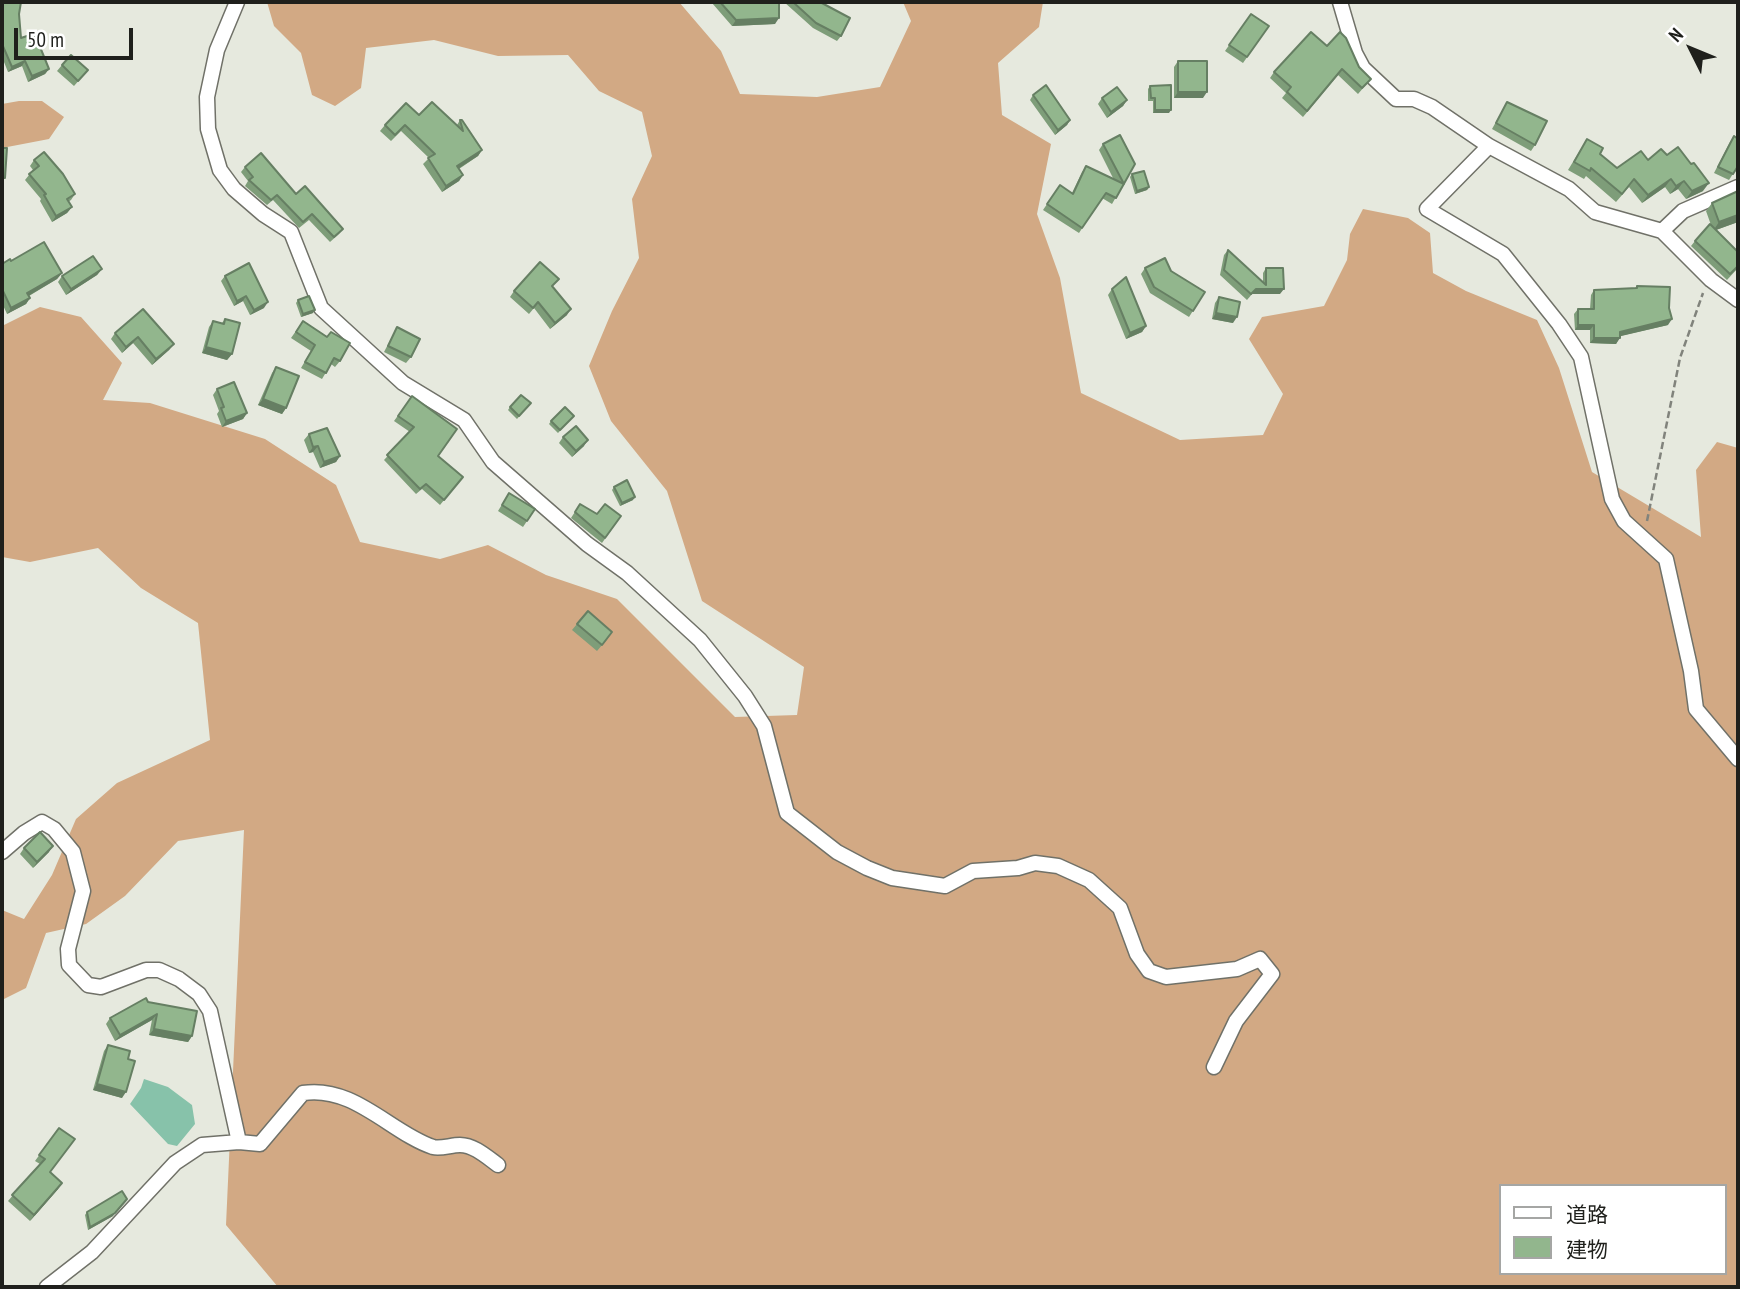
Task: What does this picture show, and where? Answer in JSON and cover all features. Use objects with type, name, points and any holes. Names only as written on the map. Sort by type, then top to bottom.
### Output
[{"type":"street","points":[[237,2],[217,50],[206,97],[208,129],[220,170],[243,197],[291,232],[321,308],[402,383],[464,420],[493,462],[587,544],[627,573],[699,640],[746,696],[764,726],[787,813],[837,852],[892,878],[945,886],[973,871],[1018,868],[1035,863],[1058,866],[1089,880],[1121,908],[1137,954],[1149,971],[1166,976],[1200,974],[1237,969],[1260,959],[1272,974],[1236,1021],[1213,1067]]},
{"type":"street","points":[[1339,2],[1355,53],[1363,68],[1396,99],[1414,99],[1432,107],[1489,146],[1569,190],[1595,212],[1662,231],[1711,280],[1738,300]]},
{"type":"street","points":[[1489,146],[1427,209],[1503,254],[1559,324],[1581,357],[1612,499],[1624,521],[1666,559],[1691,671],[1696,709],[1738,759]]},
{"type":"street","points":[[1662,231],[1682,211],[1738,187]]},
{"type":"street","points":[[2,852],[24,832],[42,822],[54,829],[73,852],[83,891],[68,949],[69,965],[88,985],[101,988],[146,970],[159,970],[179,979],[199,994],[210,1011],[239,1142]]},
{"type":"street","points":[[47,1287],[92,1252],[175,1163],[202,1145],[239,1142],[260,1144],[303,1094],[314,1092],[364,1106],[435,1148],[464,1144],[481,1152],[498,1165]]},
{"type":"path","points":[[1644,538],[1680,358],[1708,281],[1711,280]]},
{"type":"shaded area","points":[[267,2],[679,2],[721,51],[740,94],[817,97],[880,87],[911,21],[903,2],[1043,2],[1039,27],[998,63],[1002,115],[1051,144],[1037,214],[1060,278],[1081,393],[1180,440],[1263,435],[1283,394],[1249,339],[1262,317],[1324,306],[1347,260],[1350,234],[1363,209],[1408,218],[1430,233],[1433,273],[1466,291],[1537,320],[1559,368],[1592,472],[1701,537],[1696,470],[1717,442],[1738,448],[1738,1287],[278,1287],[226,1225],[244,830],[178,841],[125,896],[86,924],[46,933],[26,988],[2,1000],[2,910],[24,919],[52,875],[76,819],[117,783],[210,740],[198,623],[141,588],[98,548],[30,562],[2,557],[2,326],[40,307],[81,317],[122,363],[103,400],[150,403],[265,439],[336,485],[360,542],[440,559],[488,545],[546,575],[617,599],[735,717],[797,715],[804,667],[702,601],[667,491],[611,421],[589,366],[612,311],[639,258],[632,199],[652,156],[642,112],[599,91],[568,55],[498,56],[434,40],[366,48],[361,88],[335,106],[312,95],[301,53],[274,26]]},
{"type":"shaded area","points":[[42,101],[64,117],[49,139],[2,148],[2,104]]},
{"type":"shaded area","points":[[144,1079],[168,1087],[192,1105],[195,1124],[177,1146],[168,1144],[130,1104]]},
{"type":"building","points":[[2,2],[21,2],[21,38],[33,34],[49,69],[32,76],[25,61],[12,67],[2,44]]},
{"type":"building","points":[[720,2],[779,2],[779,18],[736,20]]},
{"type":"building","points":[[793,2],[820,2],[850,18],[841,36],[816,23]]},
{"type":"building","points":[[1251,14],[1269,26],[1247,57],[1229,45]]},
{"type":"building","points":[[1311,32],[1327,46],[1340,32],[1346,38],[1359,67],[1371,79],[1362,88],[1342,69],[1307,111],[1287,92],[1291,87],[1274,72]]},
{"type":"building","points":[[71,55],[88,70],[78,81],[62,65]]},
{"type":"building","points":[[1178,61],[1207,61],[1207,92],[1178,92]]},
{"type":"building","points":[[1046,85],[1070,120],[1058,130],[1033,95]]},
{"type":"building","points":[[1171,85],[1171,110],[1155,110],[1155,98],[1151,98],[1150,86]]},
{"type":"building","points":[[1117,87],[1127,100],[1111,112],[1102,98]]},
{"type":"building","points":[[432,102],[463,131],[462,120],[482,150],[457,166],[463,175],[446,186],[428,158],[435,154],[405,125],[395,135],[385,125],[406,103],[419,115]]},
{"type":"building","points":[[1507,102],[1547,121],[1535,145],[1496,123]]},
{"type":"building","points":[[1120,135],[1135,164],[1124,184],[1103,144]]},
{"type":"building","points":[[1734,136],[1738,139],[1738,166],[1733,174],[1718,167]]},
{"type":"building","points":[[1587,139],[1603,148],[1600,154],[1617,168],[1641,151],[1648,160],[1661,149],[1667,155],[1678,147],[1709,183],[1692,191],[1684,181],[1676,186],[1671,179],[1648,195],[1634,179],[1622,194],[1591,168],[1590,171],[1574,162]]},
{"type":"building","points":[[2,148],[7,148],[5,178],[2,178]]},
{"type":"building","points":[[44,152],[63,174],[75,194],[67,199],[72,207],[56,216],[44,195],[46,194],[29,174],[39,166],[34,160]]},
{"type":"building","points":[[261,153],[296,194],[305,186],[343,229],[334,237],[312,214],[303,222],[277,195],[271,200],[249,180],[253,177],[245,167]]},
{"type":"building","points":[[1086,166],[1124,184],[1116,198],[1106,193],[1082,228],[1047,204],[1060,185],[1073,194]]},
{"type":"building","points":[[1144,171],[1149,187],[1137,191],[1132,174]]},
{"type":"building","points":[[1738,191],[1738,215],[1719,222],[1712,203]]},
{"type":"building","points":[[1710,224],[1738,252],[1738,266],[1730,274],[1695,241]]},
{"type":"building","points":[[44,242],[62,273],[27,293],[30,298],[11,308],[2,289],[2,264]]},
{"type":"building","points":[[1228,250],[1266,285],[1266,268],[1283,268],[1284,289],[1256,289],[1251,294],[1224,270]]},
{"type":"building","points":[[93,256],[102,269],[71,289],[62,276]]},
{"type":"building","points":[[1165,258],[1171,271],[1205,292],[1193,311],[1154,287],[1145,268]]},
{"type":"building","points":[[540,262],[559,279],[552,286],[571,309],[555,323],[538,302],[533,308],[514,291]]},
{"type":"building","points":[[249,263],[268,302],[254,310],[246,296],[237,301],[225,276]]},
{"type":"building","points":[[1126,277],[1146,326],[1130,333],[1112,289]]},
{"type":"building","points":[[1637,286],[1670,287],[1669,308],[1672,319],[1620,332],[1620,338],[1594,338],[1594,325],[1578,325],[1578,309],[1594,309],[1594,290]]},
{"type":"building","points":[[309,296],[315,310],[303,314],[298,300]]},
{"type":"building","points":[[1219,297],[1240,302],[1237,317],[1216,313]]},
{"type":"building","points":[[143,309],[174,344],[156,359],[138,337],[126,347],[115,333]]},
{"type":"building","points":[[225,319],[240,323],[232,354],[206,347],[213,321],[224,324]]},
{"type":"building","points":[[303,321],[327,337],[331,332],[350,343],[340,361],[334,358],[326,373],[305,362],[315,345],[296,332]]},
{"type":"building","points":[[397,327],[420,339],[411,357],[388,346]]},
{"type":"building","points":[[276,367],[299,376],[286,408],[263,399]]},
{"type":"building","points":[[234,382],[247,413],[226,421],[217,389]]},
{"type":"building","points":[[521,395],[531,403],[519,416],[510,407]]},
{"type":"building","points":[[412,396],[457,429],[438,456],[463,477],[444,500],[426,484],[420,489],[387,455],[414,427],[398,416]]},
{"type":"building","points":[[565,407],[574,416],[560,430],[551,421]]},
{"type":"building","points":[[576,426],[588,440],[576,451],[563,437]]},
{"type":"building","points":[[327,428],[340,456],[324,462],[318,446],[313,447],[309,434]]},
{"type":"building","points":[[627,480],[635,497],[622,503],[614,487]]},
{"type":"building","points":[[509,493],[535,509],[527,521],[502,505]]},
{"type":"building","points":[[580,504],[597,514],[605,504],[621,516],[605,538],[575,512]]},
{"type":"building","points":[[588,611],[612,632],[602,645],[577,624]]},
{"type":"building","points":[[40,832],[53,846],[37,862],[24,848]]},
{"type":"building","points":[[146,998],[148,1002],[197,1011],[192,1036],[154,1029],[157,1014],[120,1035],[110,1018]]},
{"type":"building","points":[[108,1045],[130,1051],[128,1059],[135,1061],[126,1092],[97,1084]]},
{"type":"building","points":[[59,1128],[75,1139],[50,1172],[62,1183],[34,1215],[12,1195],[45,1159],[39,1155]]},
{"type":"building","points":[[122,1191],[127,1199],[115,1213],[90,1227],[87,1212]]}]
